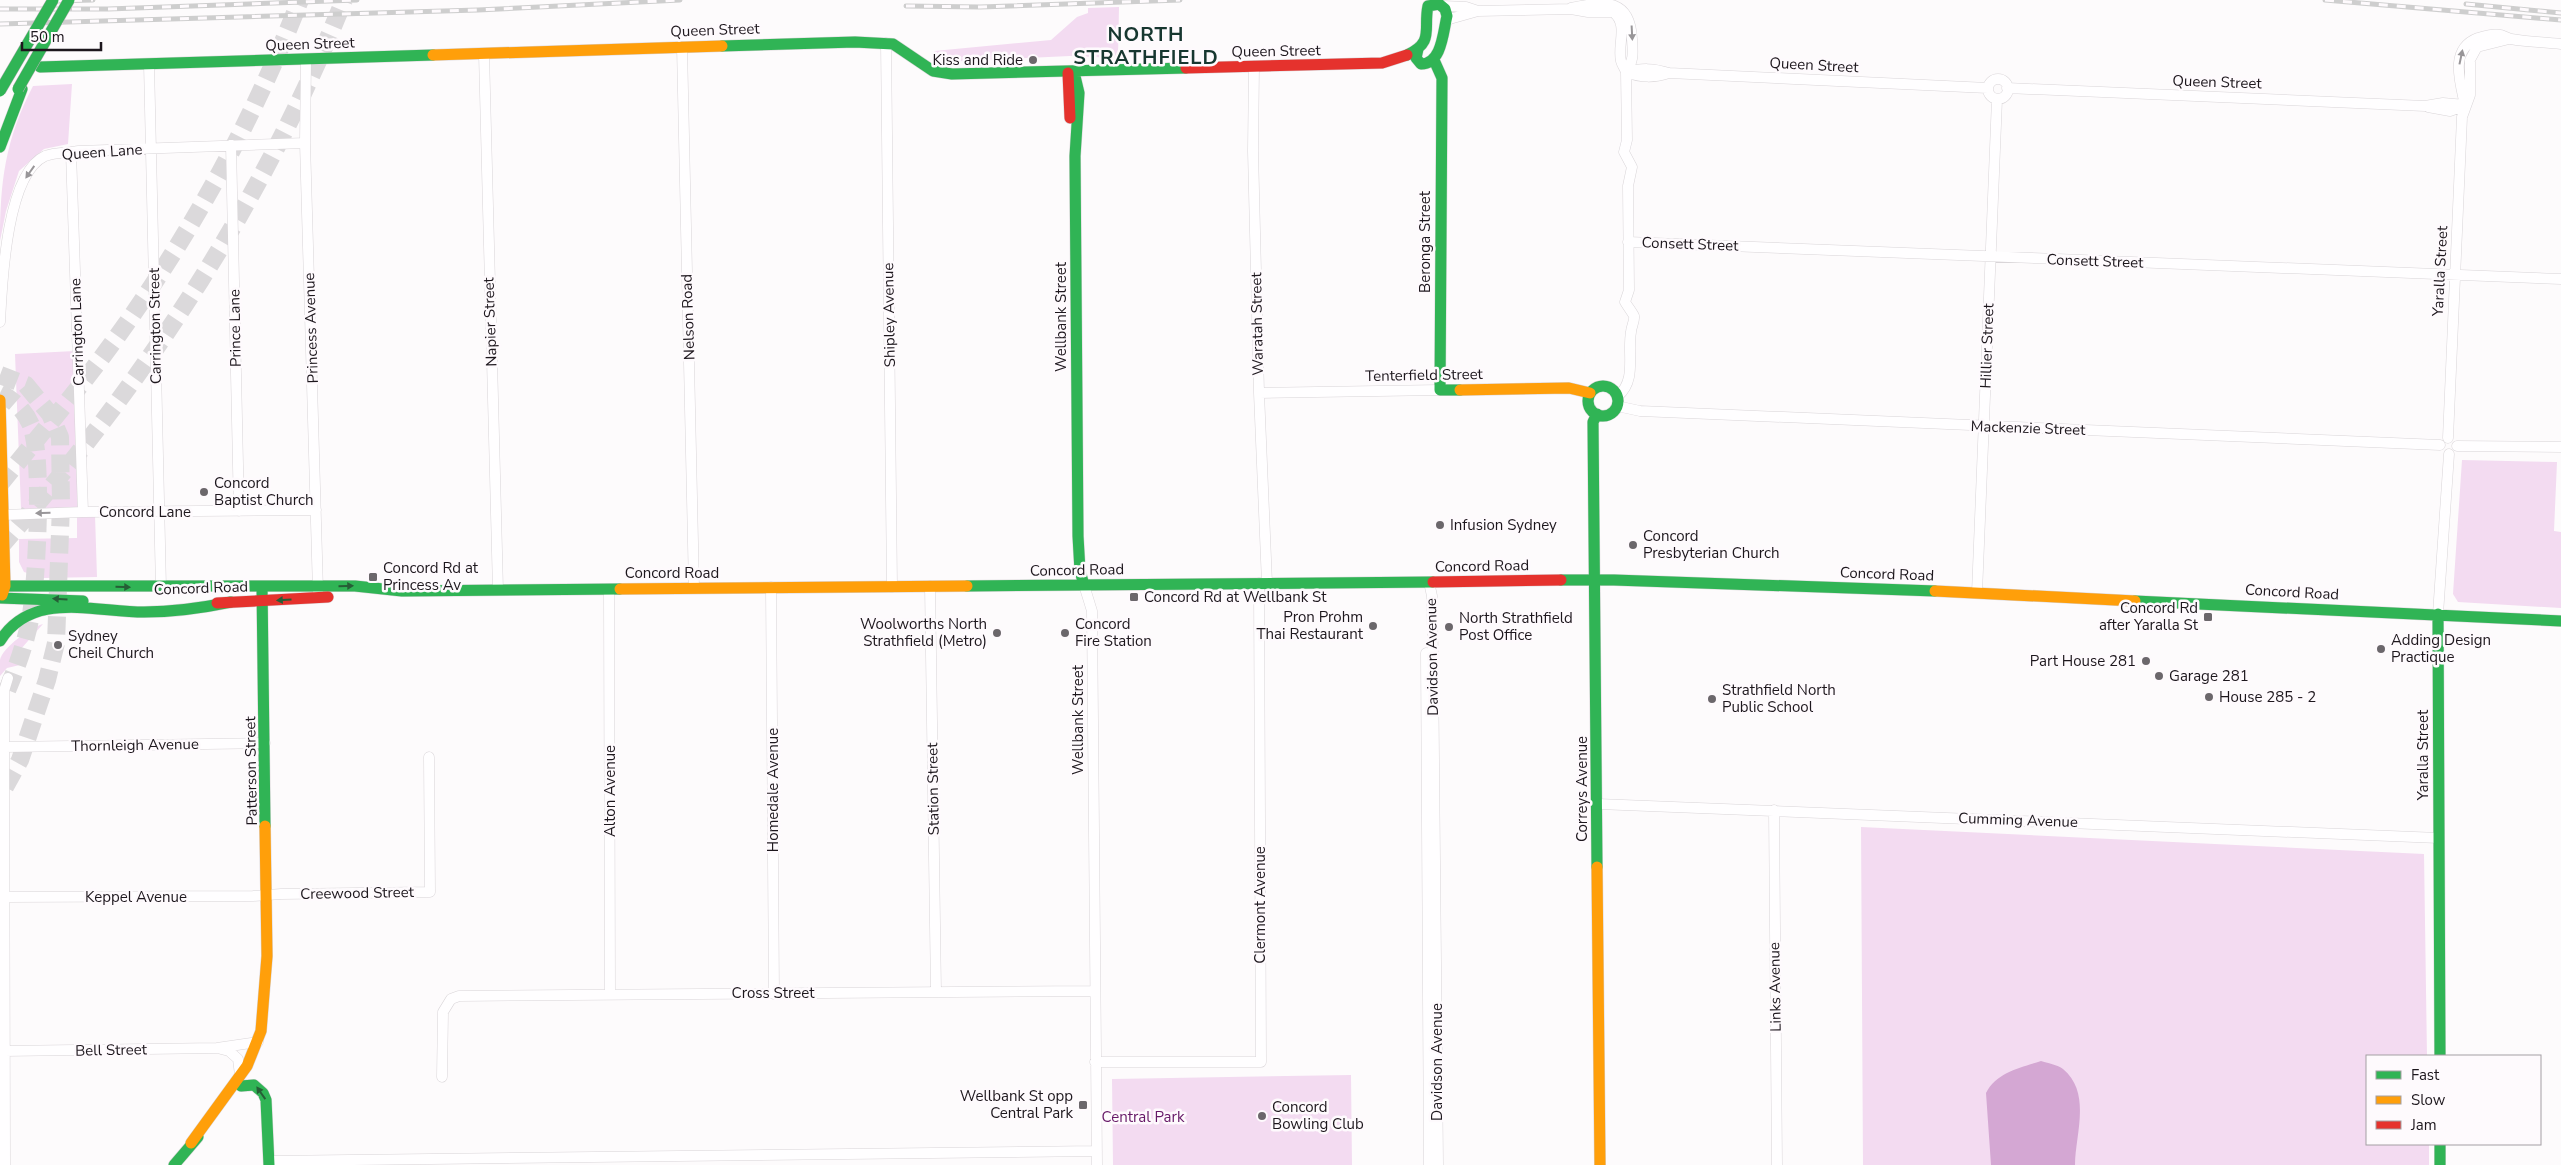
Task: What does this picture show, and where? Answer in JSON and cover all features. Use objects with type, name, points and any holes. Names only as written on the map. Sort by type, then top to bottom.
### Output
[{"type":"main road","points":[[0,91],[53,0]]},
{"type":"main road","points":[[0,121],[37,65],[69,0]]},
{"type":"main road","points":[[1418,49],[1428,30],[1426,5],[1440,4],[1447,12],[1446,20],[1439,50],[1427,63]]},
{"type":"main road","name":"Queen Street","points":[[37,65],[149,64],[484,54],[789,42],[892,44],[942,74],[1382,63],[1403,57],[1418,49]]},
{"type":"main road","name":"Beronga Street","points":[[1418,49],[1416,58],[1440,67],[1442,95],[1440,390]]},
{"type":"main road","name":"Queen Street","points":[[1382,63],[1396,67],[1427,63]]},
{"type":"main road","points":[[1079,93],[1084,82],[1094,71]]},
{"type":"main road","name":"Wellbank Street","points":[[1071,72],[1079,93],[1075,156]]},
{"type":"main road","name":"Wellbank Street","points":[[1071,72],[1075,156],[1078,536],[1080,571],[1084,584]]},
{"type":"main road","points":[[0,147],[20,89]]},
{"type":"main road","points":[[1602,385],[1612,388],[1618,401],[1611,414],[1597,414],[1590,408],[1590,393],[1602,385]]},
{"type":"main road","name":"Tenterfield Street","points":[[1440,390],[1569,388],[1590,393]]},
{"type":"main road","points":[[0,400],[5,571],[1,592]]},
{"type":"main road","name":"Correys Avenue","points":[[1597,414],[1594,422],[1600,1165]]},
{"type":"main road","points":[[5,571],[14,584],[22,586]]},
{"type":"main road","name":"Concord Road","points":[[1,592],[44,598],[132,605],[263,601],[355,586],[402,591],[1596,580],[1977,593],[2561,621]]},
{"type":"main road","name":"Concord Road","points":[[1,592],[22,586],[161,588],[262,586],[318,592]]},
{"type":"main road","name":"Patterson Street","points":[[240,1080],[258,1042],[264,1015],[268,956],[262,586]]},
{"type":"main road","points":[[0,641],[17,619],[37,611],[61,609],[163,612],[183,611],[231,602]]},
{"type":"main road","name":"Yaralla Street","points":[[2438,614],[2440,1055]]},
{"type":"main road","name":"Patterson Street","points":[[240,1080],[260,1059],[268,1037],[272,988],[268,956]]},
{"type":"main road","points":[[174,1165],[192,1143],[199,1129],[240,1080],[259,1088],[268,1109],[269,1163]]},
{"type":"main road","points":[[2440,1145],[2440,1165]]},
{"type":"street","points":[[1440,4],[1466,6],[1478,11]]},
{"type":"street","points":[[1446,20],[1478,11],[1571,9],[1588,12],[1607,12],[1617,16],[1621,25],[1621,61],[1626,72],[1627,140],[1624,152],[1632,167],[1628,186],[1628,290],[1625,302],[1634,316],[1630,332],[1627,386],[1618,401]]},
{"type":"street","points":[[2465,105],[2459,77],[2459,58],[2462,49],[2469,42],[2488,35],[2500,34],[2509,39],[2561,44]]},
{"type":"street","name":"Shipley Avenue","points":[[886,43],[892,587]]},
{"type":"street","name":"Nelson Road","points":[[682,47],[694,588]]},
{"type":"street","name":"Napier Street","points":[[484,54],[498,590]]},
{"type":"street","name":"Princess Avenue","points":[[306,59],[305,143],[318,592]]},
{"type":"street","name":"Carrington Street","points":[[149,64],[161,588]]},
{"type":"street","name":"Waratah Street","points":[[1254,66],[1253,151],[1263,583]]},
{"type":"street","name":"Queen Street","points":[[1626,72],[1640,69],[1656,69],[1669,73],[1988,88]]},
{"type":"street","points":[[1999,79],[2005,82],[2008,88],[2005,96],[1997,99],[1989,94],[1988,88],[1993,80],[1999,79]]},
{"type":"street","name":"Queen Street","points":[[2008,88],[2425,106],[2450,112],[2465,105]]},
{"type":"street","name":"Hillier Street","points":[[1977,593],[1997,99]]},
{"type":"street","name":"Yaralla Street","points":[[2448,438],[2462,118],[2465,105]]},
{"type":"street","name":"Queen Lane","points":[[0,322],[5,254],[20,188],[32,167],[45,156],[72,152],[150,148],[305,143]]},
{"type":"street","name":"Prince Lane","points":[[231,145],[239,511]]},
{"type":"street","name":"Carrington Lane","points":[[72,152],[83,512]]},
{"type":"street","name":"Consett Street","points":[[1628,242],[2561,279]]},
{"type":"street","name":"Tenterfield Street","points":[[1259,393],[1440,390]]},
{"type":"street","name":"Mackenzie Street","points":[[1618,401],[1640,412],[2440,445]]},
{"type":"street","points":[[2448,438],[2454,440],[2457,446],[2454,452],[2448,454],[2442,452],[2440,445],[2443,440],[2448,438]]},
{"type":"street","points":[[2457,446],[2561,447]]},
{"type":"street","name":"Yaralla Street","points":[[2438,614],[2448,454]]},
{"type":"street","name":"Concord Lane","points":[[3,515],[83,512],[316,510]]},
{"type":"street","name":"Davidson Avenue","points":[[1429,582],[1427,596],[1426,730],[1429,1165]]},
{"type":"street","name":"Davidson Avenue","points":[[1429,582],[1432,596],[1433,651],[1438,1165]]},
{"type":"street","name":"Clermont Avenue","points":[[1095,1062],[1261,1062],[1263,583]]},
{"type":"street","name":"Wellbank Street","points":[[1084,584],[1092,611],[1097,1165]]},
{"type":"street","name":"Station Street","points":[[930,586],[936,992]]},
{"type":"street","name":"Homedale Avenue","points":[[771,588],[774,994]]},
{"type":"street","name":"Alton Avenue","points":[[610,589],[610,993]]},
{"type":"street","points":[[5,1165],[2,1102],[4,1051],[2,1002],[5,897],[4,691],[8,678]]},
{"type":"street","name":"Thornleigh Avenue","points":[[5,746],[265,743]]},
{"type":"street","name":"Creewood Street","points":[[267,894],[430,892],[428,757]]},
{"type":"street","name":"Cumming Avenue","points":[[1598,804],[2439,838]]},
{"type":"street","name":"Links Avenue","points":[[1774,810],[1777,1165]]},
{"type":"street","name":"Keppel Avenue","points":[[5,897],[255,896],[267,894]]},
{"type":"street","name":"Cross Street","points":[[442,1077],[443,1012],[451,999],[459,996],[610,993],[774,994],[1095,991]]},
{"type":"street","name":"Bell Street","points":[[4,1051],[217,1048],[258,1042]]},
{"type":"street","name":"Bell Street","points":[[217,1048],[229,1051],[238,1059],[240,1080]]},
{"type":"street","points":[[269,1163],[467,1162],[1097,1151]]},
{"type":"green space","points":[[1119,7],[1118,58],[1070,56],[945,62],[934,51],[1051,40],[1077,17],[1088,13],[1088,8]]},
{"type":"green space","points":[[72,84],[68,144],[44,149],[19,171],[6,211],[0,241],[1,199],[10,143],[33,86]]},
{"type":"green space","points":[[75,351],[78,508],[21,509],[15,354]]},
{"type":"green space","points":[[2462,460],[2557,462],[2554,531],[2561,532],[2561,608],[2458,602],[2453,594]]},
{"type":"green space","points":[[77,515],[95,515],[97,577],[44,578],[24,572],[19,562],[19,539],[77,538]]},
{"type":"green space","points":[[43,624],[20,650],[20,665],[7,668],[0,676],[0,660],[6,650],[25,634]]},
{"type":"green space","points":[[1861,827],[2424,854],[2427,1055],[2366,1055],[2366,1145],[2429,1145],[2429,1165],[1863,1165]]},
{"type":"green space","name":"Concord Bowling Club","points":[[1351,1075],[1352,1165],[1113,1165],[1112,1079]]},
{"type":"shaded area","points":[[2041,1061],[2063,1069],[2072,1079],[2077,1090],[2080,1102],[2080,1115],[2075,1165],[1991,1165],[1986,1093],[1996,1080],[2003,1075]]},
{"type":"tunnel","points":[[0,484],[93,369],[154,283],[182,238],[235,145],[280,49],[300,0]]},
{"type":"tunnel","points":[[0,547],[104,420],[196,288],[276,149],[311,76],[344,0]]},
{"type":"tunnel","points":[[0,375],[26,385],[50,414],[60,437],[61,505],[56,643],[47,680],[20,760],[0,796]]},
{"type":"tunnel","points":[[0,393],[18,406],[26,415],[31,425],[35,441],[38,487],[36,568],[30,619],[21,654],[4,698]]},
{"type":"railway","points":[[55,1],[93,0]]},
{"type":"railway","points":[[0,9],[108,9],[357,0]]},
{"type":"railway","points":[[0,24],[478,10],[680,0]]},
{"type":"railway","points":[[906,6],[980,7],[1180,0]]},
{"type":"railway","points":[[2325,0],[2561,20]]},
{"type":"railway","points":[[2466,4],[2561,13]]},
{"type":"traffic: fast","points":[[0,91],[53,0]]},
{"type":"traffic: fast","points":[[18,89],[69,0]]},
{"type":"traffic: fast","points":[[1407,55],[1416,50],[1425,40],[1428,6],[1439,4],[1445,9],[1447,16],[1443,38],[1437,53],[1428,63],[1421,64],[1416,58],[1418,49]]},
{"type":"traffic: fast","points":[[722,46],[855,42],[893,44],[933,71],[952,74],[1186,68]]},
{"type":"traffic: fast","points":[[40,67],[433,55]]},
{"type":"traffic: fast","points":[[1434,60],[1442,78],[1440,390],[1460,390]]},
{"type":"traffic: fast","points":[[1074,72],[1079,93],[1075,156],[1078,536],[1080,571],[1084,585]]},
{"type":"traffic: fast","points":[[0,147],[22,89]]},
{"type":"traffic: fast","points":[[1603,386],[1614,390],[1618,401],[1614,412],[1603,416],[1592,412],[1588,401],[1592,390],[1603,386]]},
{"type":"traffic: fast","points":[[1597,414],[1593,422],[1597,867]]},
{"type":"traffic: fast","points":[[1561,580],[1614,580],[1935,591]]},
{"type":"traffic: fast","points":[[967,586],[1433,582]]},
{"type":"traffic: fast","points":[[0,586],[355,586],[402,591],[620,589]]},
{"type":"traffic: fast","points":[[262,586],[265,826]]},
{"type":"traffic: fast","points":[[0,598],[83,601]]},
{"type":"traffic: fast","points":[[2135,601],[2561,621]]},
{"type":"traffic: fast","points":[[0,641],[13,625],[29,615],[46,609],[65,607],[155,612],[231,602]]},
{"type":"traffic: fast","points":[[2438,614],[2440,1055]]},
{"type":"traffic: fast","points":[[241,1086],[254,1085],[263,1093],[266,1100],[269,1165]]},
{"type":"traffic: fast","points":[[174,1165],[198,1137]]},
{"type":"traffic: fast","points":[[2440,1145],[2440,1165]]},
{"type":"traffic: slow","points":[[433,55],[722,46]]},
{"type":"traffic: slow","points":[[1460,390],[1569,388],[1590,393]]},
{"type":"traffic: slow","points":[[0,400],[5,586],[2,595]]},
{"type":"traffic: slow","points":[[620,589],[967,586]]},
{"type":"traffic: slow","points":[[1935,591],[2135,601]]},
{"type":"traffic: slow","points":[[191,1143],[247,1066],[261,1031],[267,956],[265,826]]},
{"type":"traffic: slow","points":[[1597,867],[1600,1165]]},
{"type":"traffic: jam","points":[[1186,68],[1382,63],[1407,55]]},
{"type":"traffic: jam","points":[[1068,73],[1070,118]]},
{"type":"traffic: jam","points":[[1433,582],[1561,580]]},
{"type":"traffic: jam","points":[[217,603],[328,597]]},
{"type":"place","name":"Kiss and Ride","points":[[1033,60]]},
{"type":"place","name":"Concord Baptist Church","points":[[204,492]]},
{"type":"place","name":"Infusion Sydney","points":[[1440,525]]},
{"type":"place","name":"Concord Presbyterian Church","points":[[1633,545]]},
{"type":"place","name":"Concord Rd at Princess Av","points":[[373,577]]},
{"type":"place","name":"Concord Rd at Wellbank St","points":[[1134,597]]},
{"type":"place","name":"Concord Rd after Yaralla St","points":[[2208,617]]},
{"type":"place","name":"Pron Prohm Thai Restaurant","points":[[1373,626]]},
{"type":"place","name":"North Strathfield Post Office","points":[[1449,627]]},
{"type":"place","name":"Woolworths North Strathfield (Metro)","points":[[997,633]]},
{"type":"place","name":"Concord Fire Station","points":[[1065,633]]},
{"type":"place","name":"Sydney Cheil Church","points":[[58,645]]},
{"type":"place","name":"Adding Design Practique","points":[[2381,649]]},
{"type":"place","name":"Part House 281","points":[[2146,661]]},
{"type":"place","name":"Garage 281","points":[[2159,676]]},
{"type":"place","name":"House 285 - 2","points":[[2209,697]]},
{"type":"place","name":"Strathfield North Public School","points":[[1712,699]]},
{"type":"place","name":"Wellbank St opp Central Park","points":[[1083,1105]]},
{"type":"place","name":"Concord Bowling Club","points":[[1262,1116]]},
{"type":"district","name":"NORTH STRATHFIELD","points":[[1146,46]]},
{"type":"park label","name":"Central Park","points":[[1143,1117]]}]
